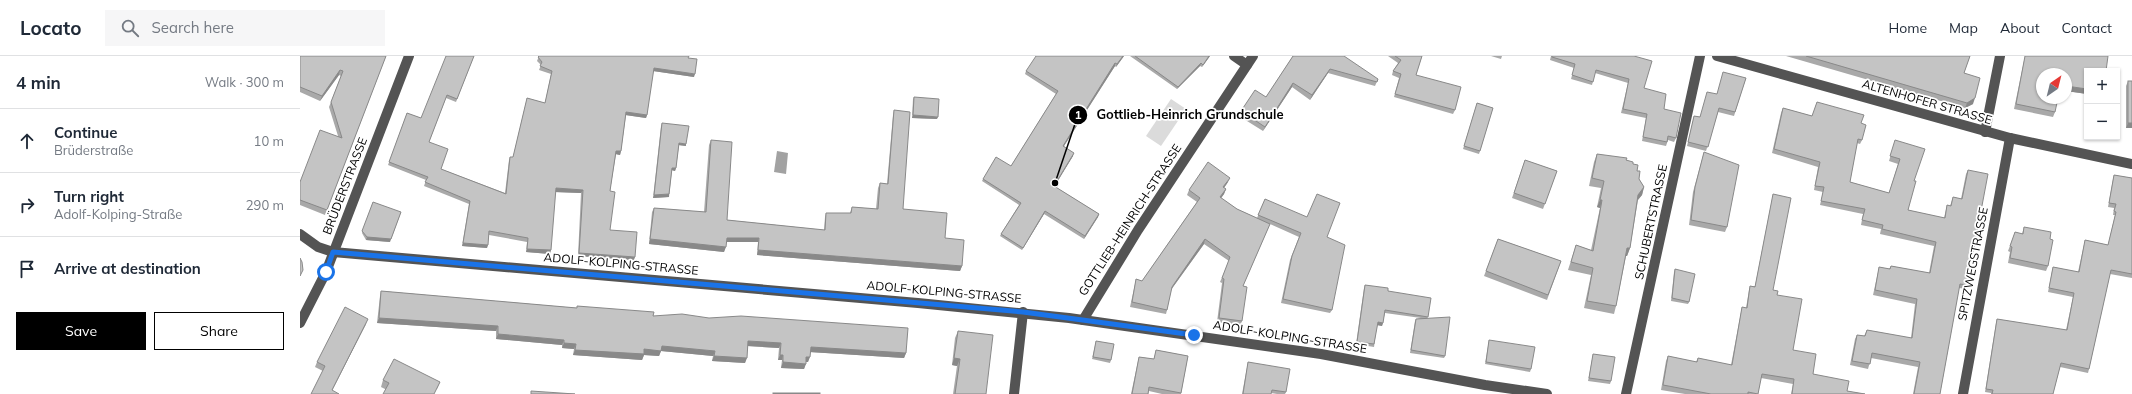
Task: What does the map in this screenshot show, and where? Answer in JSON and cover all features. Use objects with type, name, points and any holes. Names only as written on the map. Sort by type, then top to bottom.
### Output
[{"type":"street","name":"BRÜDERSTRASSE","points":[[300,323],[326,272],[409,56]]},
{"type":"street","points":[[1234,56],[1247,65]]},
{"type":"street","name":"GOTTLIEB-HEINRICH-STRASSE","points":[[1083,320],[1138,230],[1253,56]]},
{"type":"street","name":"SCHUBERTSTRASSE","points":[[1626,394],[1700,56]]},
{"type":"street","name":"ALTENHOFER STRASSE","points":[[1717,56],[1985,132],[2132,164]]},
{"type":"street","points":[[1985,132],[2000,56]]},
{"type":"street","name":"SPITZWEGSTRASSE","points":[[1963,394],[2010,138]]},
{"type":"street","name":"ADOLF-KOLPING-STRASSE","points":[[300,234],[318,247],[333,252],[1023,312],[1321,354],[1485,385],[1547,394]]},
{"type":"street","points":[[1014,394],[1023,312]]},
{"type":"shaded area","points":[[1171,99],[1186,109],[1161,146],[1146,136]]},
{"type":"shaded area","points":[[777,151],[788,153],[786,174],[774,172]]},
{"type":"building","points":[[300,56],[386,56],[327,210],[300,200],[300,182],[320,130],[342,138],[331,102],[343,71],[340,70],[322,96],[300,87]]},
{"type":"building","points":[[446,56],[474,56],[457,99],[447,95],[429,142],[448,149],[441,169],[506,194],[510,157],[513,157],[527,98],[545,103],[552,71],[540,66],[542,62],[538,57],[539,56],[689,56],[688,58],[697,59],[695,74],[654,68],[647,115],[626,112],[621,151],[616,151],[610,191],[615,192],[610,230],[637,232],[635,257],[579,253],[583,190],[556,188],[551,250],[527,249],[528,238],[489,231],[488,245],[463,243],[470,201],[425,182],[428,177],[389,162],[407,113],[421,118]]},
{"type":"building","points":[[1036,56],[1123,56],[1117,64],[1115,63],[1063,146],[1074,153],[1054,186],[1099,214],[1085,236],[1045,211],[1023,248],[1001,234],[1021,203],[983,179],[996,157],[1011,166],[1058,91],[1026,71]]},
{"type":"building","points":[[1135,56],[1209,56],[1203,65],[1201,63],[1178,87]]},
{"type":"building","points":[[1293,56],[1344,56],[1378,79],[1377,82],[1330,69],[1312,95],[1293,83],[1265,127],[1241,111],[1255,90],[1266,97]]},
{"type":"building","points":[[1395,56],[1422,56],[1416,75],[1461,87],[1455,110],[1395,94],[1401,74],[1393,71],[1401,60]]},
{"type":"building","points":[[1552,56],[1634,56],[1652,61],[1644,88],[1666,94],[1664,109],[1681,113],[1676,138],[1668,136],[1667,142],[1643,137],[1647,114],[1623,109],[1629,79],[1596,70],[1593,82],[1572,75],[1575,64]]},
{"type":"building","points":[[1806,56],[1970,56],[1964,73],[1980,78],[1975,98],[1967,103]]},
{"type":"building","points":[[2025,56],[2108,56],[2106,68],[2084,68],[2084,89],[2072,87],[2072,68],[2036,68],[2036,104],[2057,104],[2055,112],[2016,104]]},
{"type":"building","points":[[1723,72],[1746,78],[1735,112],[1719,108],[1708,147],[1688,142],[1694,116],[1700,117],[1707,92],[1717,94]]},
{"type":"building","points":[[2128,81],[2132,81],[2132,123],[2128,123]]},
{"type":"building","points":[[914,97],[939,99],[938,117],[913,115]]},
{"type":"building","points":[[1817,102],[1864,115],[1861,123],[1866,125],[1862,140],[1858,139],[1850,182],[1889,193],[1900,159],[1890,156],[1895,140],[1925,149],[1914,181],[1916,181],[1908,210],[1945,218],[1947,205],[1951,206],[1953,197],[1962,199],[1968,170],[1988,174],[1967,285],[1960,284],[1940,394],[1914,394],[1920,362],[1872,353],[1870,364],[1852,361],[1857,335],[1865,336],[1867,330],[1912,338],[1917,299],[1875,290],[1879,267],[1890,269],[1891,266],[1930,273],[1936,242],[1882,229],[1883,225],[1862,220],[1865,209],[1821,201],[1824,187],[1815,186],[1820,162],[1774,149],[1783,108],[1812,116]]},
{"type":"building","points":[[1477,103],[1493,108],[1480,151],[1464,146]]},
{"type":"building","points":[[894,110],[910,112],[903,209],[947,213],[945,238],[964,240],[962,266],[758,250],[759,238],[727,238],[726,247],[650,239],[654,208],[706,212],[711,140],[732,142],[727,220],[825,230],[826,213],[851,213],[852,207],[878,209],[880,183],[888,184]]},
{"type":"building","points":[[662,123],[689,126],[686,144],[679,143],[676,168],[672,168],[669,194],[654,195]]},
{"type":"building","points":[[1704,152],[1739,165],[1727,227],[1691,220],[1695,187]]},
{"type":"building","points":[[1597,154],[1627,158],[1626,160],[1638,165],[1637,171],[1640,171],[1639,179],[1644,187],[1638,195],[1630,248],[1627,248],[1616,306],[1587,301],[1593,268],[1571,262],[1576,245],[1593,251],[1604,181],[1592,178]]},
{"type":"building","points":[[1525,160],[1557,171],[1545,204],[1514,193]]},
{"type":"building","points":[[1208,162],[1230,178],[1223,187],[1226,189],[1220,197],[1237,209],[1270,224],[1243,286],[1247,287],[1242,321],[1219,318],[1224,279],[1222,278],[1230,257],[1205,239],[1172,287],[1167,310],[1132,302],[1136,279],[1142,281],[1200,198],[1189,190]]},
{"type":"building","points":[[2114,175],[2132,178],[2132,274],[2111,270],[2089,369],[2061,363],[2053,394],[1992,394],[1993,390],[1986,389],[1997,319],[2067,330],[2074,293],[2049,288],[2053,267],[2079,272],[2085,240],[2108,245],[2116,212],[2114,211],[2116,204],[2109,203]]},
{"type":"building","points":[[1317,194],[1340,203],[1327,237],[1345,245],[1332,310],[1283,299],[1292,256],[1301,233],[1258,215],[1265,199],[1307,217]]},
{"type":"building","points":[[1773,194],[1791,198],[1773,290],[1778,291],[1777,295],[1802,299],[1793,350],[1816,354],[1813,374],[1849,381],[1847,391],[1865,394],[1792,394],[1794,379],[1762,374],[1758,394],[1748,392],[1748,394],[1711,394],[1663,385],[1668,356],[1697,362],[1698,358],[1732,365],[1742,307],[1747,308],[1750,286],[1755,287]]},
{"type":"building","points":[[373,202],[401,212],[391,239],[367,237],[362,231]]},
{"type":"building","points":[[2024,227],[2051,232],[2050,239],[2053,240],[2048,266],[2010,258],[2012,247],[2010,246],[2015,232],[2023,234]]},
{"type":"building","points":[[1498,239],[1561,261],[1548,295],[1486,271]]},
{"type":"building","points":[[300,258],[303,270],[300,276]]},
{"type":"building","points":[[1675,269],[1695,274],[1689,302],[1672,298]]},
{"type":"building","points":[[1365,285],[1388,288],[1388,291],[1431,298],[1428,317],[1385,310],[1383,323],[1378,322],[1374,344],[1357,342]]},
{"type":"building","points":[[381,291],[577,308],[577,306],[654,312],[653,316],[682,314],[709,318],[741,316],[908,328],[906,353],[811,347],[810,357],[806,357],[806,364],[783,362],[783,355],[780,355],[781,343],[748,341],[747,358],[714,356],[715,351],[662,346],[661,351],[644,349],[644,354],[575,350],[576,344],[564,343],[564,340],[498,334],[498,326],[379,318]]},
{"type":"building","points":[[345,307],[368,319],[332,390],[339,394],[311,394],[325,366],[317,362]]},
{"type":"building","points":[[1450,317],[1445,356],[1411,350],[1416,319]]},
{"type":"building","points":[[958,331],[993,335],[986,394],[955,394],[960,359],[954,358]]},
{"type":"building","points":[[1489,340],[1535,347],[1531,369],[1486,362]]},
{"type":"building","points":[[1096,341],[1114,344],[1111,360],[1093,357]]},
{"type":"building","points":[[1156,350],[1188,356],[1181,393],[1149,387],[1148,394],[1132,394],[1139,357],[1154,359]]},
{"type":"building","points":[[1593,354],[1615,357],[1611,381],[1589,378]]},
{"type":"building","points":[[394,359],[440,382],[434,394],[383,394],[389,383],[383,380]]},
{"type":"building","points":[[1248,362],[1290,369],[1286,392],[1272,390],[1271,394],[1243,394]]},
{"type":"building","points":[[531,391],[575,394],[531,394]]},
{"type":"building","points":[[820,393],[820,394],[773,394]]},
{"type":"place","name":"Gottlieb-Heinrich Grundschule","points":[[1055,183]]},
{"type":"route","points":[[326,272],[333,252],[1023,312],[1194,335]]}]
